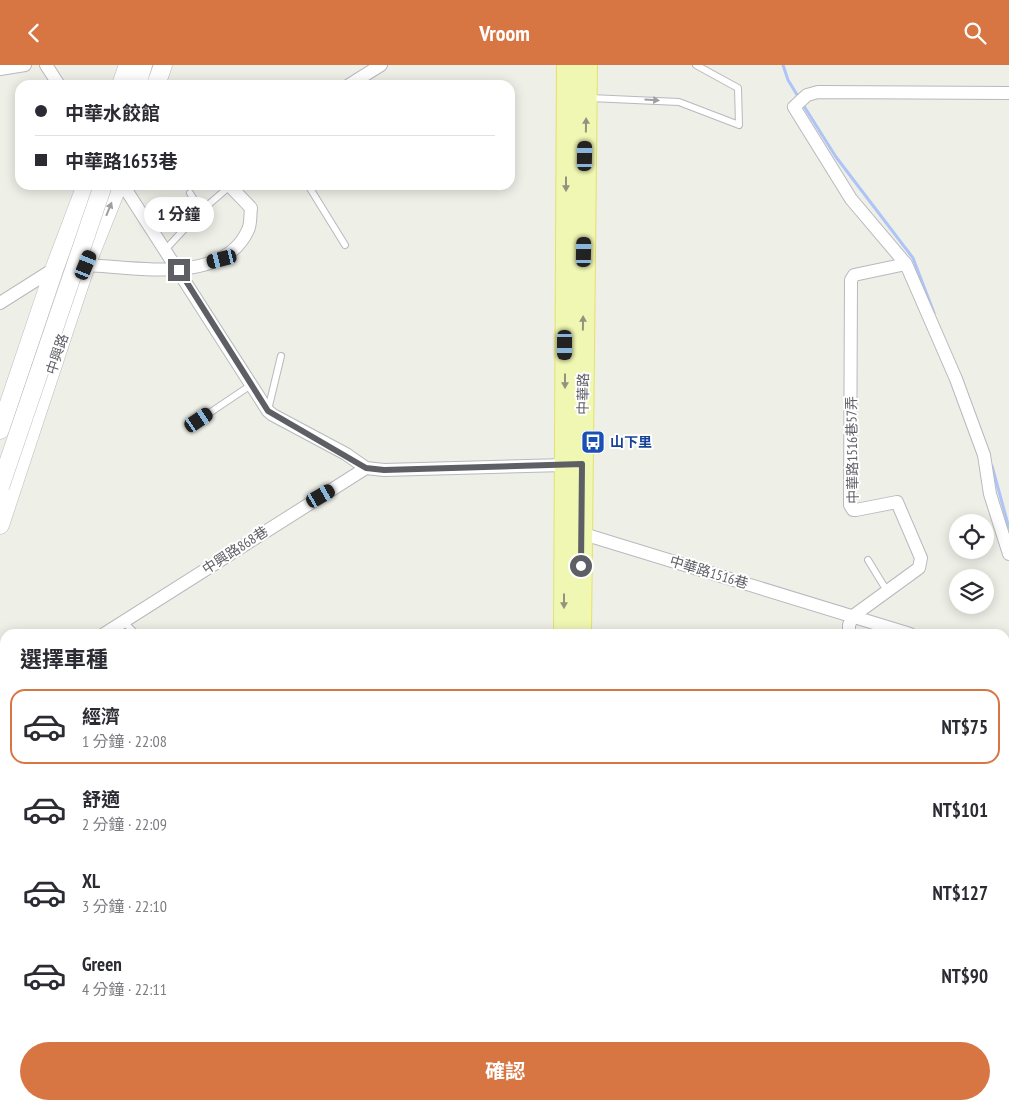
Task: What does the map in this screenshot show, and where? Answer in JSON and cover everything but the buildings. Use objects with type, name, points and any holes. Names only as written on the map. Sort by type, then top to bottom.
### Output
[{"type":"main road","name":"中華路","points":[[567,65],[573,531],[581,629]]},
{"type":"main road","name":"中華路","points":[[573,464],[586,65]]},
{"type":"main road","name":"中華路","points":[[564,629],[573,531]]},
{"type":"street","points":[[0,69],[25,65]]},
{"type":"street","points":[[46,65],[56,80]]},
{"type":"street","points":[[125,80],[130,65]]},
{"type":"street","points":[[138,80],[143,65]]},
{"type":"street","points":[[158,80],[163,65]]},
{"type":"street","points":[[357,80],[381,65]]},
{"type":"street","points":[[1009,93],[818,92],[800,100],[794,107],[851,199],[906,264],[956,379],[984,455],[990,494],[1009,555]]},
{"type":"street","points":[[0,430],[55,267],[84,190]]},
{"type":"street","name":"中興路","points":[[0,455],[89,190]]},
{"type":"street","name":"中興路","points":[[0,487],[100,190]]},
{"type":"street","name":"中興路","points":[[0,525],[86,265],[116,190]]},
{"type":"street","points":[[126,190],[268,411],[366,468],[384,470],[573,464]]},
{"type":"street","points":[[0,303],[55,267],[86,265],[179,270],[222,259],[234,251],[249,230],[251,208],[234,190]]},
{"type":"street","name":"中華路1516巷57弄","points":[[853,617],[919,568],[921,558],[897,502],[856,510],[853,510],[850,505],[851,280],[854,275],[906,264]]},
{"type":"street","name":"中興路868巷","points":[[111,629],[366,468]]},
{"type":"street","name":"中華路1516巷","points":[[573,531],[893,629]]},
{"type":"street","points":[[849,629],[853,617]]},
{"type":"lane","points":[[586,98],[609,97],[679,102],[739,125],[738,88],[696,65]]},
{"type":"lane","points":[[165,250],[201,211],[224,190]]},
{"type":"lane","points":[[311,190],[345,245]]},
{"type":"lane","points":[[190,193],[201,211]]},
{"type":"lane","points":[[268,411],[282,356]]},
{"type":"lane","points":[[199,420],[252,385]]},
{"type":"lane","points":[[868,560],[887,591]]},
{"type":"lane","points":[[123,621],[131,629]]},
{"type":"waterway","points":[[783,65],[788,80],[799,98]]},
{"type":"waterway","points":[[802,103],[836,157],[913,258],[934,313]]},
{"type":"waterway","points":[[992,466],[1009,528]]},
{"type":"place","name":"山下里","points":[[593,442]]},
{"type":"route","points":[[179,270],[268,411],[346,454],[366,468],[384,470],[582,464],[581,566]]}]
